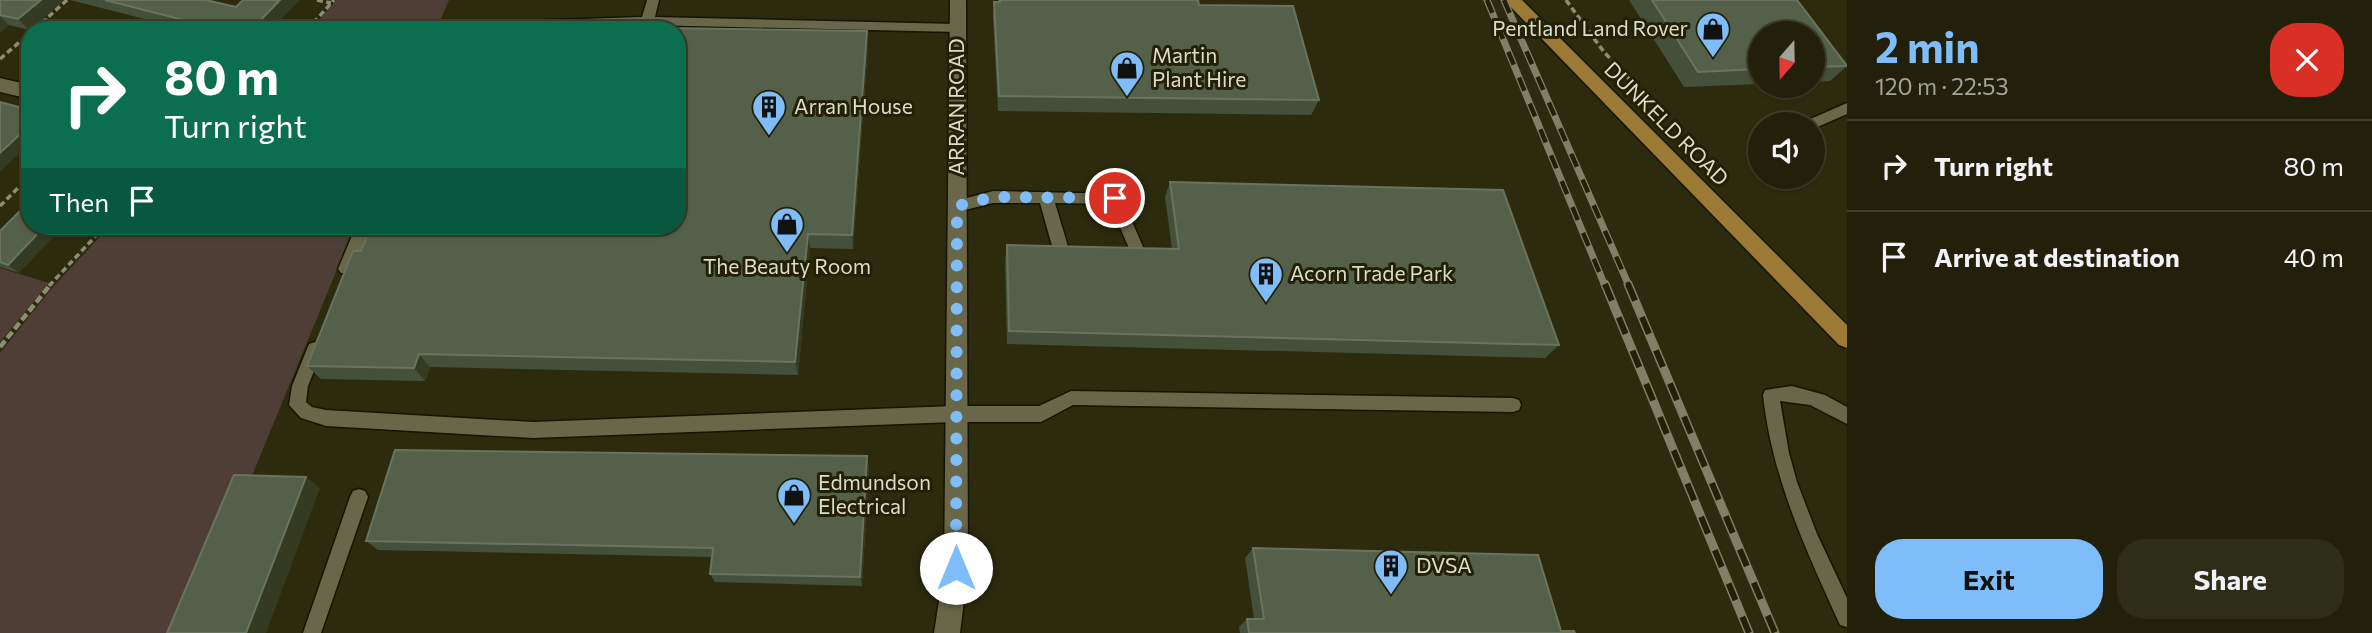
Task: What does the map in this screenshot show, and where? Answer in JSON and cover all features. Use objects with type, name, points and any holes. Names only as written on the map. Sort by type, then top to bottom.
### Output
[{"type":"main road","name":"DUNKELD ROAD","points":[[1512,0],[1847,339]]},
{"type":"street","name":"ARRAN ROAD","points":[[947,633],[956,568],[954,414],[958,0]]},
{"type":"street","points":[[0,85],[21,90]]},
{"type":"lane","points":[[647,21],[653,0]]},
{"type":"lane","points":[[686,22],[957,28]]},
{"type":"lane","points":[[1825,118],[1847,108]]},
{"type":"lane","points":[[957,206],[993,197],[1115,198],[1136,249]]},
{"type":"lane","points":[[1046,198],[1062,253]]},
{"type":"lane","points":[[340,286],[360,235]]},
{"type":"lane","points":[[321,333],[300,386],[297,405],[307,413],[326,418],[533,430],[954,414],[1041,414],[1071,398],[1513,405]]},
{"type":"lane","points":[[1847,416],[1823,400],[1792,391],[1771,395],[1772,421],[1804,527],[1847,618]]},
{"type":"lane","points":[[312,633],[359,497]]},
{"type":"path","points":[[45,20],[67,0]]},
{"type":"path","points":[[317,0],[333,2]]},
{"type":"path","points":[[1566,0],[1604,52],[1633,83],[1609,97]]},
{"type":"path","points":[[315,21],[333,2]]},
{"type":"path","points":[[45,20],[49,21]]},
{"type":"path","points":[[0,58],[21,40]]},
{"type":"path","points":[[0,206],[21,185]]},
{"type":"path","points":[[0,347],[46,289],[97,235]]},
{"type":"shaded area","points":[[337,0],[449,0],[440,21],[318,21]]},
{"type":"shaded area","points":[[102,235],[351,235],[187,633],[0,633],[0,353],[52,288]]},
{"type":"shaded area","points":[[0,268],[49,283],[0,342]]},
{"type":"building","points":[[0,0],[41,0],[18,19],[0,15]]},
{"type":"building","points":[[105,0],[206,0],[236,7],[243,0],[280,0],[260,21],[188,21]]},
{"type":"building","points":[[1198,0],[1199,5],[1293,6],[1319,100],[999,96],[994,2]]},
{"type":"building","name":"Pentland Land Rover","points":[[1652,0],[1797,0],[1813,21],[1748,21],[1748,70],[1698,72]]},
{"type":"building","name":"Arran House","points":[[686,28],[867,31],[852,235],[808,234],[795,362],[419,354],[414,368],[307,366],[353,251],[361,251],[367,235],[686,235]]},
{"type":"building","name":"Pentland Land Rover","points":[[1825,37],[1847,66],[1825,67]]},
{"type":"building","points":[[0,102],[21,108],[21,133],[0,153]]},
{"type":"building","name":"Acorn Trade Park","points":[[1170,182],[1503,190],[1559,345],[1009,331],[1007,245],[1179,249]]},
{"type":"building","points":[[21,210],[21,235],[36,235],[8,265],[0,262],[0,231]]},
{"type":"building","points":[[395,450],[867,456],[860,577],[710,574],[713,548],[366,541]]},
{"type":"building","points":[[234,475],[306,477],[246,633],[167,633]]},
{"type":"building","name":"DVSA","points":[[1253,548],[1538,555],[1561,631],[1575,633],[1249,633],[1247,619],[1264,619]]},
{"type":"railway","points":[[1487,0],[1605,286]]},
{"type":"railway","points":[[1504,0],[1629,286]]},
{"type":"railway","points":[[1605,284],[1749,633]]},
{"type":"railway","points":[[1628,284],[1775,633]]},
{"type":"place","name":"Pentland Land Rover","points":[[1713,59]]},
{"type":"place","name":"Martin Plant Hire","points":[[1127,98]]},
{"type":"place","name":"Arran House","points":[[769,137]]},
{"type":"place","name":"The Beauty Room","points":[[787,254]]},
{"type":"place","name":"Acorn Trade Park","points":[[1266,304]]},
{"type":"place","name":"Edmundson Electrical","points":[[794,525]]},
{"type":"place","name":"DVSA","points":[[1391,596]]},
{"type":"route","points":[[956,568],[954,414],[957,206],[993,197],[1115,198]]}]
